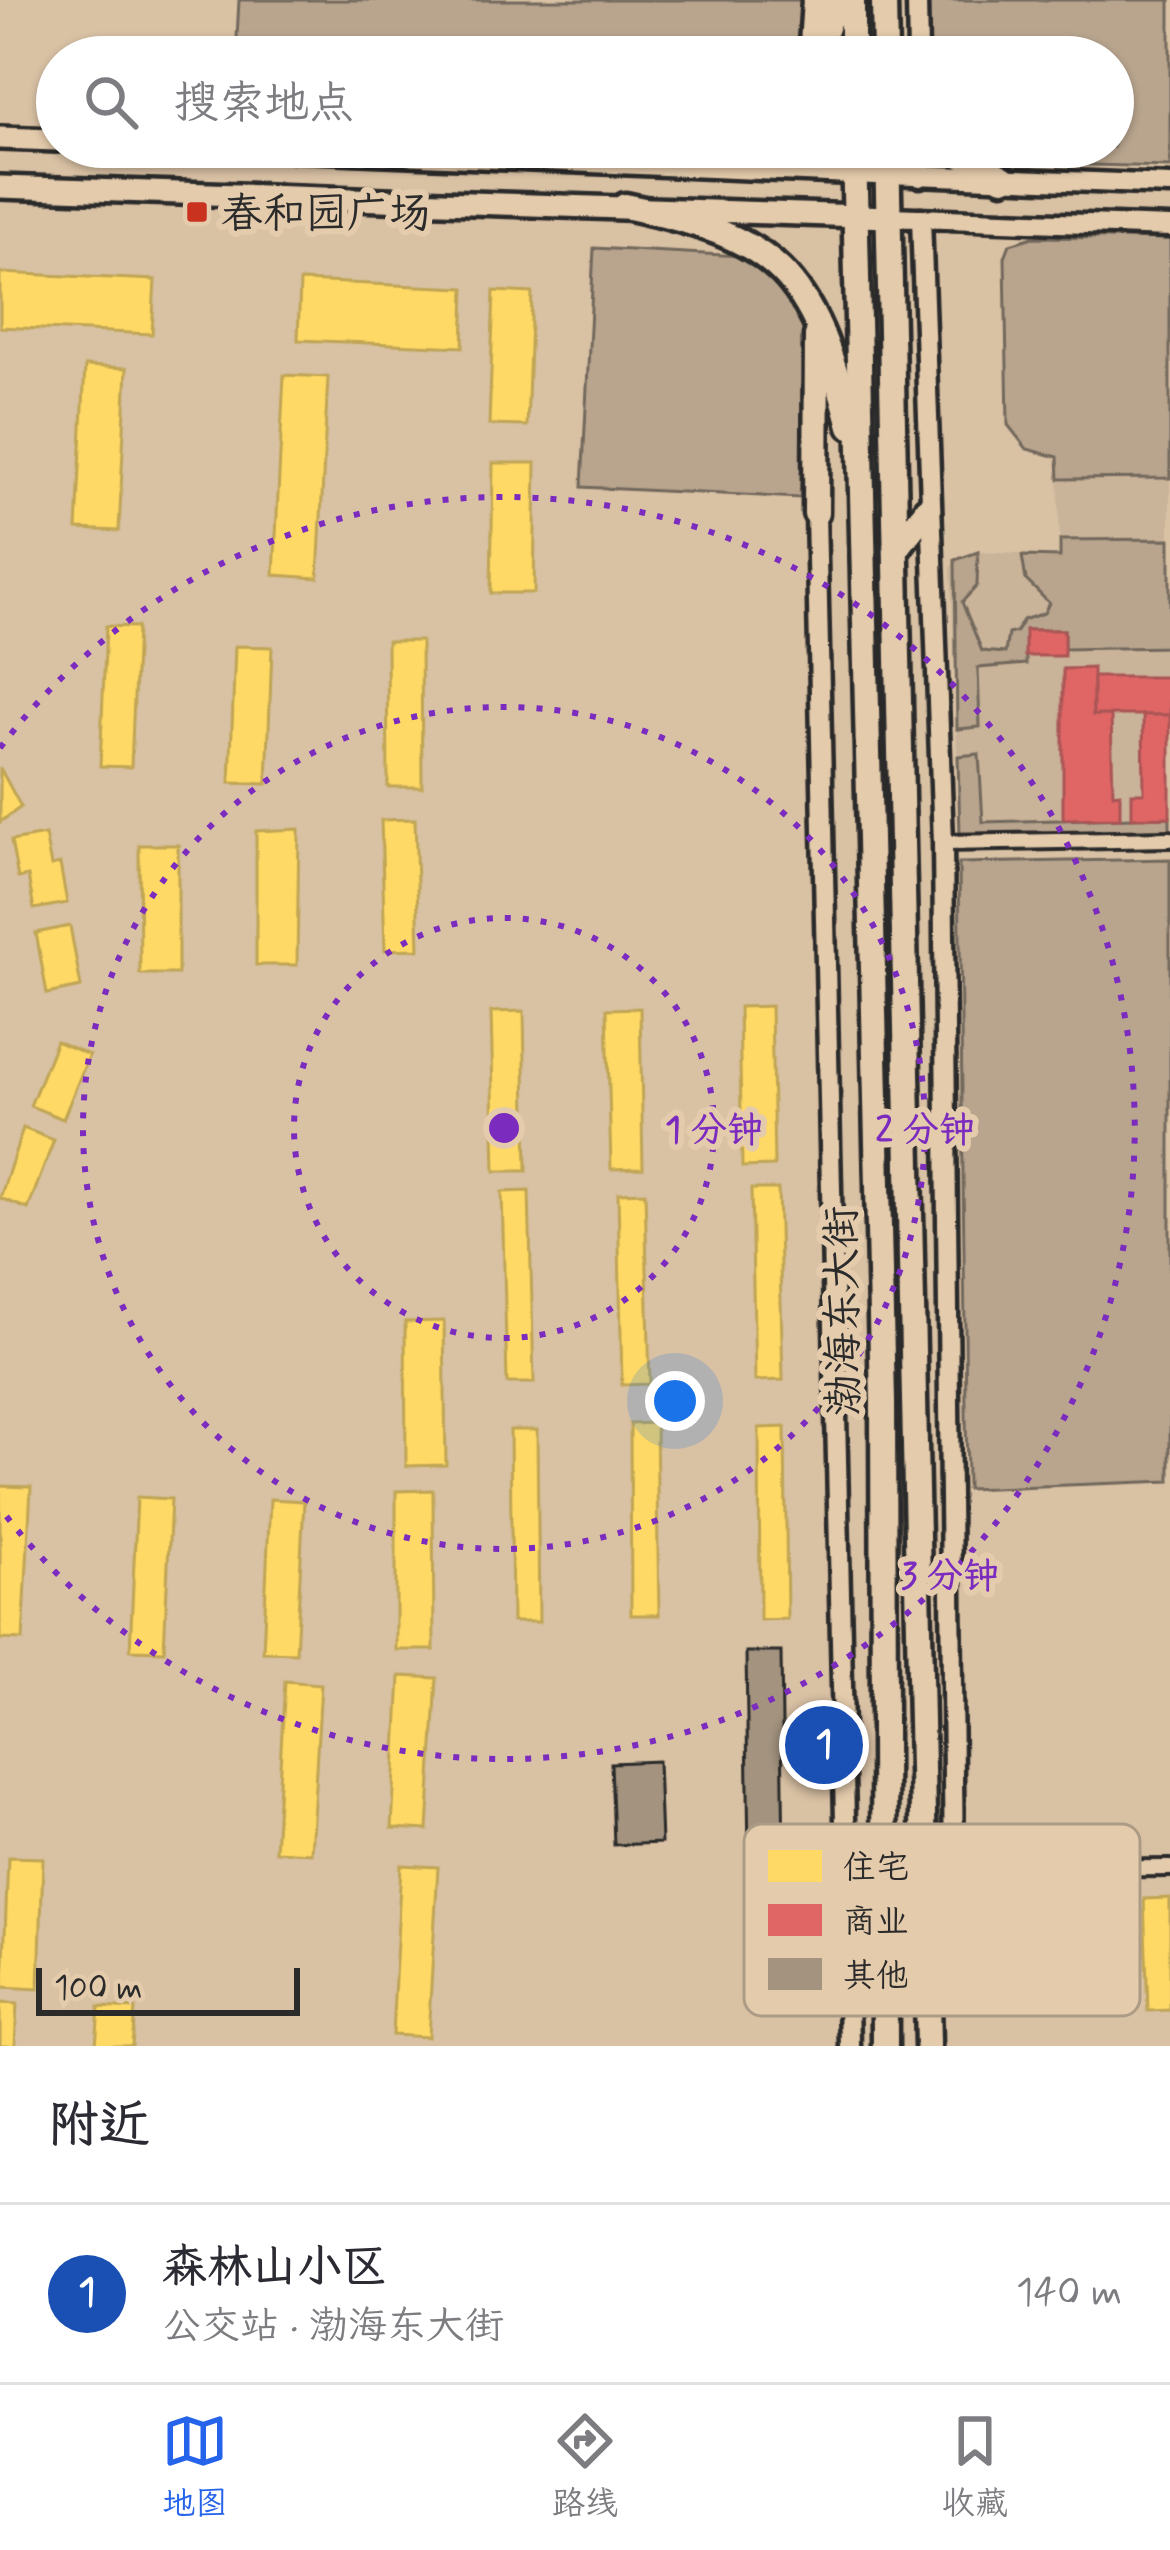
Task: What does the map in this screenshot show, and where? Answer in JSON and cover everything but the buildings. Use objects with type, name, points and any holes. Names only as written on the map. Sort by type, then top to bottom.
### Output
[{"type":"highway","points":[[814,36],[815,0]]},
{"type":"highway","points":[[821,36],[836,0]]},
{"type":"highway","points":[[851,0],[852,36]]},
{"type":"highway","points":[[884,0],[885,36]]},
{"type":"highway","name":"渤海东大街","points":[[854,168],[883,1402],[884,1824]]},
{"type":"highway","name":"渤海东大街","points":[[888,168],[924,1824]]},
{"type":"highway","points":[[978,168],[997,180]]},
{"type":"highway","points":[[625,206],[701,222],[761,252],[796,284],[833,359],[861,467]]},
{"type":"highway","points":[[817,322],[817,513]]},
{"type":"highway","points":[[896,550],[927,509]]},
{"type":"highway","name":"渤海东大街","points":[[885,2016],[885,2046]]},
{"type":"highway","name":"渤海东大街","points":[[927,2016],[928,2046]]},
{"type":"main road","points":[[0,138],[36,139]]},
{"type":"main road","points":[[874,168],[888,174]]},
{"type":"main road","points":[[0,187],[889,217]]},
{"type":"street","points":[[917,0],[918,36]]},
{"type":"street","points":[[920,168],[920,177]]},
{"type":"street","points":[[888,174],[1170,185]]},
{"type":"street","points":[[997,180],[992,205],[1001,221]]},
{"type":"street","points":[[889,217],[1170,227]]},
{"type":"street","points":[[921,218],[927,509],[943,843],[954,1824]]},
{"type":"street","name":"渤海东大街","points":[[817,513],[845,1824]]},
{"type":"street","points":[[943,843],[1170,839]]},
{"type":"street","points":[[1140,1868],[1170,1868]]},
{"type":"street","name":"渤海东大街","points":[[849,2016],[850,2046]]},
{"type":"shaded area","points":[[239,0],[805,0],[800,36],[237,36]]},
{"type":"shaded area","points":[[928,0],[1170,0],[1170,167],[1134,166],[1134,36],[929,36]]},
{"type":"shaded area","points":[[1033,237],[1170,239],[1170,831],[960,836],[951,568],[955,560],[978,552],[1060,556],[1058,458],[1027,449],[1008,425],[1005,257],[1010,244]]},
{"type":"shaded area","points":[[1033,237],[1170,239],[1170,478],[1059,479],[1058,457],[1027,449],[1008,425],[1005,257],[1010,244]]},
{"type":"shaded area","points":[[594,248],[741,256],[780,280],[809,327],[800,498],[582,487]]},
{"type":"shaded area","points":[[1170,539],[1170,647],[1064,649],[1064,630],[1026,630],[1026,664],[978,668],[980,727],[957,729],[955,560],[978,552],[977,586],[962,602],[982,651],[1005,653],[1008,634],[1016,632],[1023,620],[1044,613],[1049,603],[1026,580],[1022,556],[1060,557],[1060,540]]},
{"type":"shaded area","points":[[979,754],[983,822],[1170,817],[1170,831],[960,836],[958,756]]},
{"type":"shaded area","points":[[1170,859],[1170,1481],[967,1489],[959,863]]},
{"type":"place","name":"春和园广场","points":[[197,212]]},
{"type":"place","name":"森林山小区","points":[[824,1745]]}]
